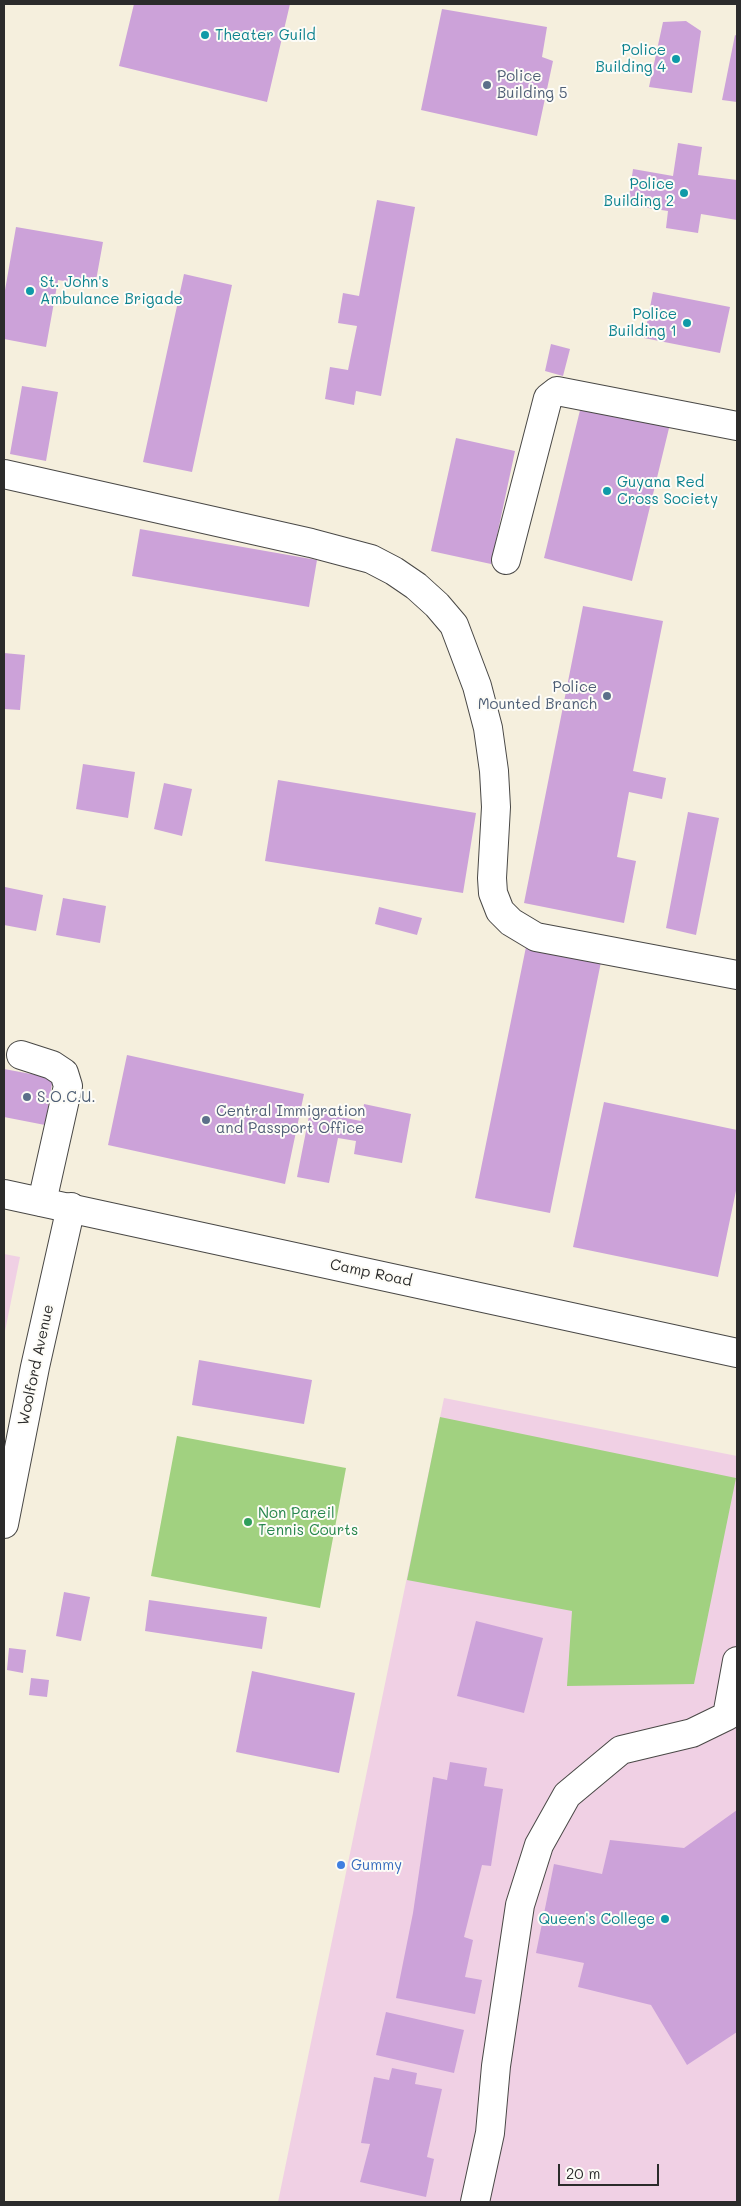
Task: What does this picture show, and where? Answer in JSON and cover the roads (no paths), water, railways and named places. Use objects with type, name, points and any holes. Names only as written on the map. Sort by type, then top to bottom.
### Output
[{"type":"main road","points":[[506,560],[548,398],[557,390],[737,426]]},
{"type":"main road","points":[[4,474],[311,542],[371,559],[394,571],[416,586],[437,604],[454,625],[477,686],[488,728],[494,771],[496,806],[492,878],[493,893],[500,911],[517,926],[536,937],[737,975]]},
{"type":"main road","points":[[21,1056],[52,1064],[64,1073],[68,1086],[42,1202]]},
{"type":"main road","name":"Camp Road","points":[[4,1194],[737,1353]]},
{"type":"main road","name":"Woolford Avenue","points":[[4,1524],[35,1367],[71,1207]]},
{"type":"main road","points":[[475,2202],[490,2133],[496,2066],[520,1905],[539,1845],[567,1795],[621,1750],[692,1733],[727,1716],[737,1661]]},
{"type":"place","name":"Theater Guild","points":[[205,35]]},
{"type":"place","name":"Police Building 4","points":[[676,59]]},
{"type":"place","name":"Police Building 5","points":[[487,85]]},
{"type":"place","name":"Police Building 2","points":[[684,193]]},
{"type":"place","name":"St. John's Ambulance Brigade","points":[[30,291]]},
{"type":"place","name":"Police Building 1","points":[[687,323]]},
{"type":"place","name":"Guyana Red Cross Society","points":[[607,491]]},
{"type":"place","name":"Police Mounted Branch","points":[[607,696]]},
{"type":"place","name":"S.O.C.U.","points":[[27,1097]]},
{"type":"place","name":"Central Immigration and Passport Office","points":[[206,1120]]},
{"type":"place","name":"Non Pareil Tennis Courts","points":[[248,1522]]},
{"type":"place","name":"Gummy","points":[[341,1865]]},
{"type":"place","name":"Queen's College","points":[[665,1919]]}]
